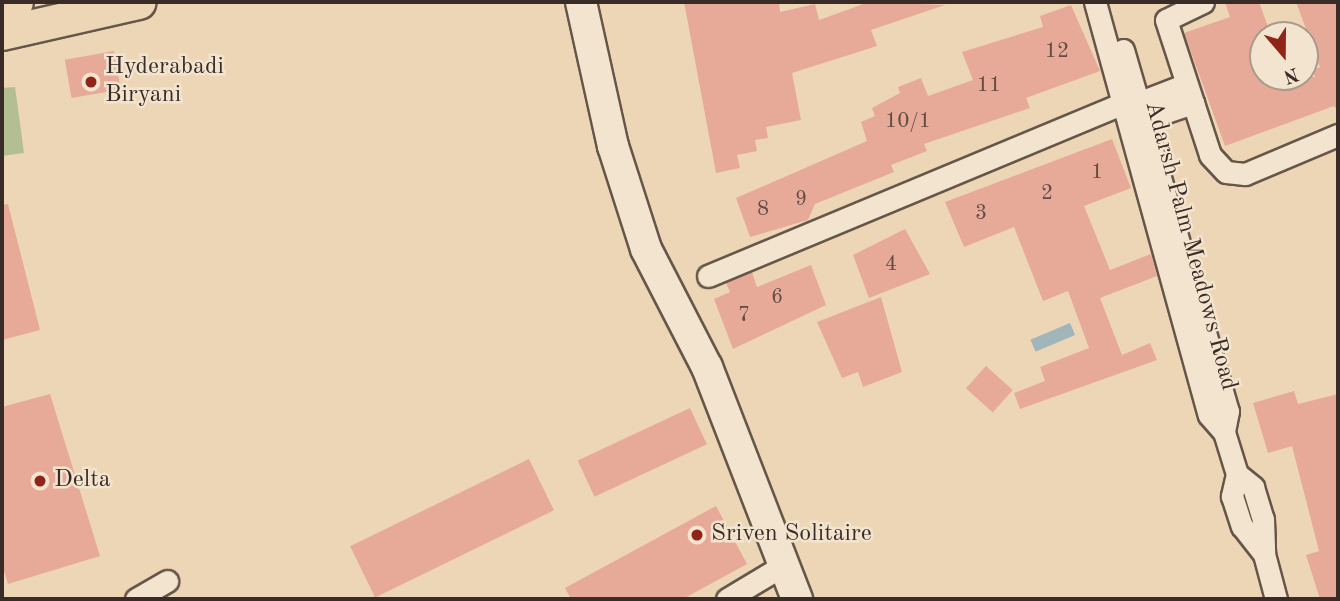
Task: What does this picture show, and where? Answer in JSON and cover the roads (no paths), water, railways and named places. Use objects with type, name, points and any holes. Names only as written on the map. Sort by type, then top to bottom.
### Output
[{"type":"main road","points":[[2,4],[16,2]]},
{"type":"main road","points":[[2,33],[139,2]]},
{"type":"street","points":[[582,2],[613,146],[646,249],[707,367],[797,599]]},
{"type":"street","name":"Adarsh Palm Meadows Road","points":[[1095,2],[1136,108]]},
{"type":"street","name":"Adarsh Palm Meadows Road","points":[[1109,2],[1209,415],[1224,432],[1237,474],[1253,488],[1263,519],[1264,554],[1276,599]]},
{"type":"street","points":[[1203,2],[1166,20],[1210,155],[1226,172],[1245,174],[1338,135]]},
{"type":"street","points":[[708,276],[1136,108],[1190,94]]},
{"type":"street","points":[[727,599],[782,566]]},
{"type":"street","points":[[136,599],[166,581]]},
{"type":"water","points":[[1070,323],[1075,335],[1035,352],[1030,340]]},
{"type":"place","name":"Hyderabadi Biryani","points":[[91,82]]},
{"type":"place","name":"Delta","points":[[40,481]]},
{"type":"place","name":"Sriven Solitaire","points":[[697,535]]}]
